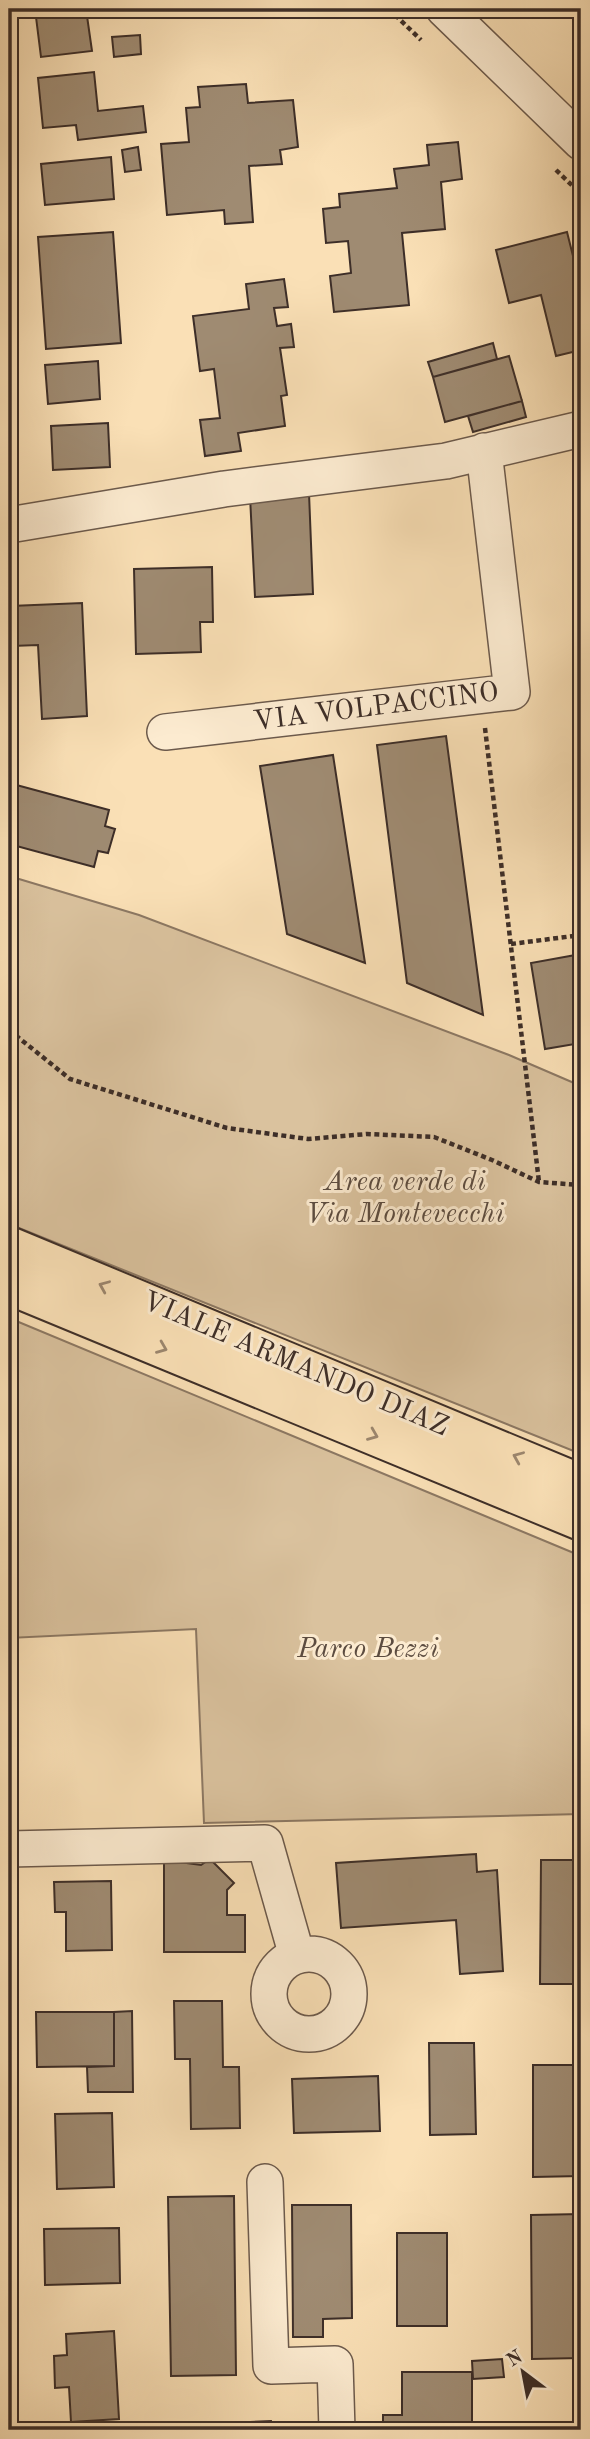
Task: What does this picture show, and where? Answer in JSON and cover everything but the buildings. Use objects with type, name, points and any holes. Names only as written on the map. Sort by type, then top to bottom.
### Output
[{"type":"main road","name":"VIALE ARMANDO DIAZ","points":[[9,1246],[581,1484]]},
{"type":"main road","name":"VIALE ARMANDO DIAZ","points":[[9,1285],[581,1521]]},
{"type":"street","points":[[444,9],[581,142]]},
{"type":"street","points":[[9,515],[446,461],[581,429]]},
{"type":"street","name":"VIA VOLPACCINO","points":[[165,732],[512,692],[484,452]]},
{"type":"street","points":[[9,1849],[265,1843],[296,1956]]},
{"type":"street","points":[[265,2182],[271,2366],[335,2364],[337,2430]]},
{"type":"path","points":[[481,696],[539,1182]]},
{"type":"path","points":[[511,944],[581,935]]},
{"type":"path","points":[[9,1030],[70,1079],[227,1128],[308,1139],[366,1134],[434,1137],[539,1182],[581,1185]]},
{"type":"green space","name":"Area verde di Via Montevecchi","points":[[9,876],[139,915],[509,1055],[581,1086],[581,1454],[9,1224]]},
{"type":"green space","name":"Parco Bezzi","points":[[9,1318],[581,1556],[581,1814],[204,1823],[196,1629],[9,1638]]}]
